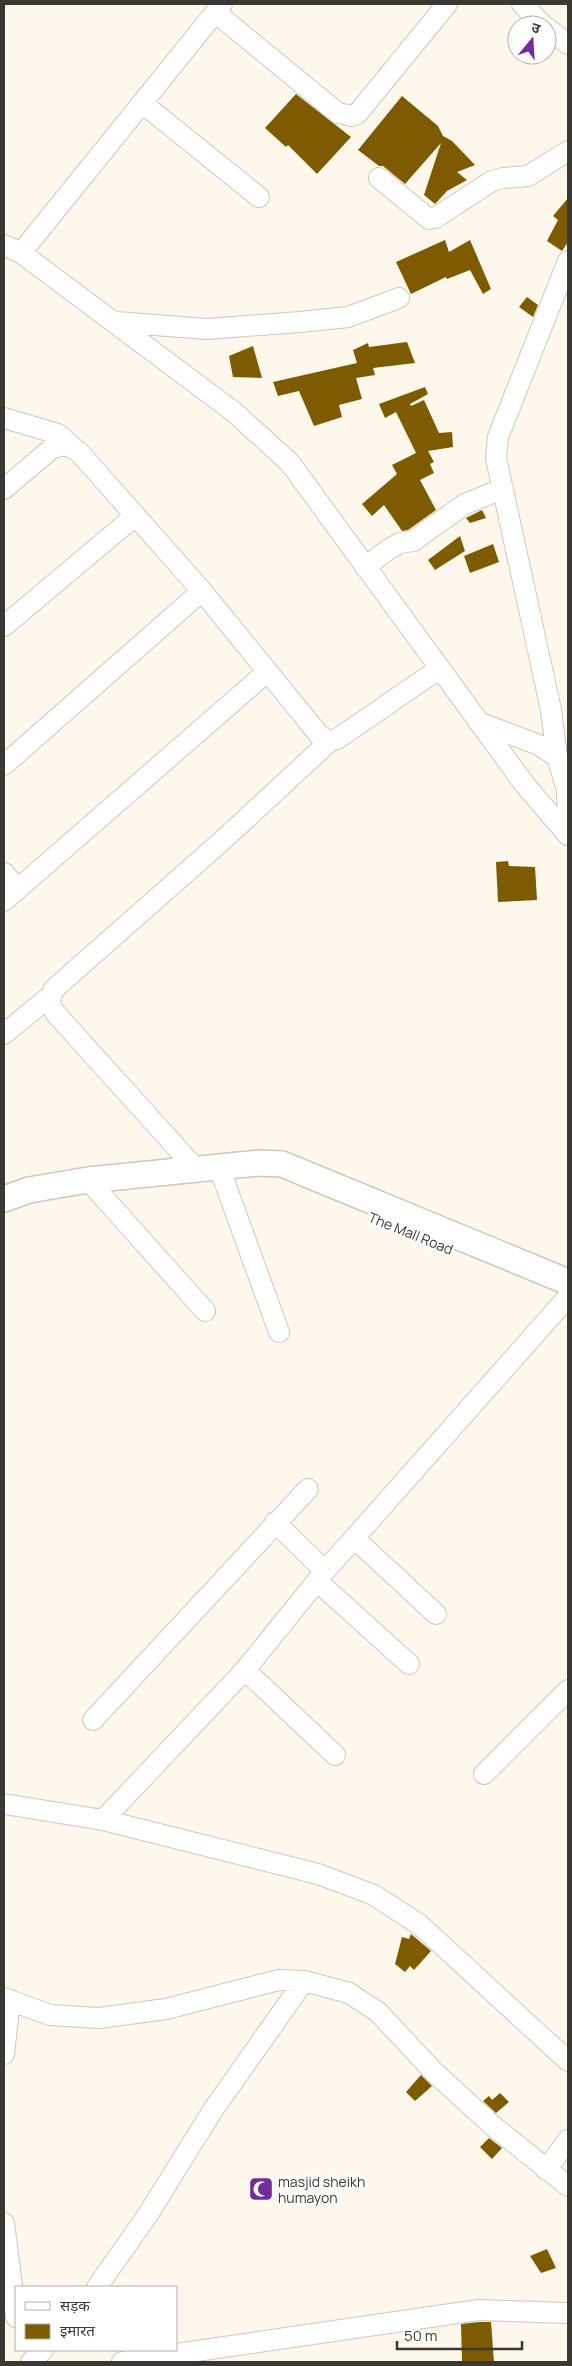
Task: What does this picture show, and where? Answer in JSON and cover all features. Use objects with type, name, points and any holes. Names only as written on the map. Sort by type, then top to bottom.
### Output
[{"type":"main road","name":"The Mall Road","points":[[258,1163],[276,1177],[568,1297]]},
{"type":"main road","name":"The Mall Road","points":[[4,1199],[29,1190],[88,1180],[258,1163],[282,1164],[568,1282]]},
{"type":"street","points":[[447,4],[358,113],[352,116],[338,113],[219,8],[142,102],[12,249],[116,322],[234,412],[290,464],[525,785],[568,835]]},
{"type":"street","points":[[522,4],[533,15]]},
{"type":"street","points":[[557,36],[568,44]]},
{"type":"street","points":[[142,102],[259,197]]},
{"type":"street","points":[[379,178],[429,219],[435,218],[492,181],[528,176],[568,151]]},
{"type":"street","points":[[568,261],[498,437],[496,458],[563,767],[567,790],[568,817]]},
{"type":"street","points":[[116,322],[207,330],[348,317],[399,298]]},
{"type":"street","points":[[4,418],[58,434],[79,452],[202,591],[320,736],[330,741]]},
{"type":"street","points":[[4,489],[51,449],[60,445],[69,446],[79,452]]},
{"type":"street","points":[[365,567],[400,543],[413,541],[465,504],[502,489]]},
{"type":"street","points":[[4,626],[135,516]]},
{"type":"street","points":[[4,765],[202,591]]},
{"type":"street","points":[[4,1034],[49,998],[54,988],[223,840],[330,741],[337,739],[439,670]]},
{"type":"street","points":[[4,873],[11,895],[267,672]]},
{"type":"street","points":[[478,722],[539,745],[563,767]]},
{"type":"street","points":[[49,998],[49,1004],[57,1015],[207,1168],[279,1332]]},
{"type":"street","points":[[88,1180],[205,1311]]},
{"type":"street","points":[[103,1820],[245,1670],[321,1576],[568,1297]]},
{"type":"street","points":[[93,1720],[275,1522],[308,1489]]},
{"type":"street","points":[[275,1522],[321,1576],[409,1664]]},
{"type":"street","points":[[354,1538],[436,1614]]},
{"type":"street","points":[[245,1670],[335,1754]]},
{"type":"street","points":[[484,1774],[568,1690]]},
{"type":"street","points":[[4,1804],[103,1820],[318,1874],[374,1895],[420,1925],[568,2061]]},
{"type":"street","points":[[4,2054],[7,1999],[50,2015],[99,2018],[166,2009],[279,1980],[304,1981],[349,1993],[378,2012],[435,2074],[546,2170],[568,2186]]},
{"type":"street","points":[[98,2286],[147,2216],[213,2110],[304,1981]]},
{"type":"street","points":[[546,2170],[568,2140]]},
{"type":"street","points":[[4,2223],[15,2309]]},
{"type":"street","points":[[122,2362],[478,2310],[568,2313]]},
{"type":"street","points":[[31,2362],[42,2351]]},
{"type":"building","points":[[296,94],[351,137],[317,174],[288,145],[286,147],[265,128]]},
{"type":"building","points":[[402,96],[438,126],[443,136],[452,141],[475,165],[457,172],[467,180],[447,191],[435,204],[424,195],[441,143],[405,184],[383,166],[379,166],[358,150]]},
{"type":"building","points":[[568,198],[568,242],[562,251],[547,241],[558,220],[553,216]]},
{"type":"building","points":[[445,240],[449,252],[470,240],[491,289],[483,294],[470,270],[447,279],[446,277],[411,294],[396,262]]},
{"type":"building","points":[[527,297],[538,305],[533,317],[519,307]]},
{"type":"building","points":[[407,342],[415,363],[373,368],[375,375],[356,378],[362,399],[339,405],[342,417],[314,426],[299,391],[278,396],[273,382],[357,363],[353,350],[368,343],[369,347]]},
{"type":"building","points":[[253,346],[262,378],[233,377],[229,356]]},
{"type":"building","points":[[425,387],[428,394],[410,404],[411,406],[424,400],[439,433],[452,432],[453,447],[428,451],[434,462],[430,464],[434,473],[420,480],[436,510],[408,530],[402,531],[384,505],[372,516],[362,504],[397,474],[392,465],[416,453],[396,412],[385,418],[379,404]]},
{"type":"building","points":[[482,510],[486,518],[470,523],[466,518]]},
{"type":"building","points":[[460,536],[465,551],[435,570],[428,560]]},
{"type":"building","points":[[493,544],[499,562],[470,573],[464,556]]},
{"type":"building","points":[[508,861],[509,866],[535,867],[537,900],[498,902],[496,862]]},
{"type":"building","points":[[411,1934],[431,1951],[414,1970],[410,1966],[405,1972],[395,1964],[402,1937],[409,1939]]},
{"type":"building","points":[[421,2075],[432,2086],[415,2101],[406,2092]]},
{"type":"building","points":[[500,2093],[509,2102],[496,2113],[483,2101],[489,2096],[492,2100]]},
{"type":"building","points":[[489,2138],[502,2148],[492,2159],[480,2147]]},
{"type":"building","points":[[547,2249],[556,2268],[541,2273],[530,2256]]},
{"type":"building","points":[[491,2322],[494,2362],[462,2362],[461,2324]]},
{"type":"place","name":"masjid sheikh humayon","points":[[261,2189]]}]
